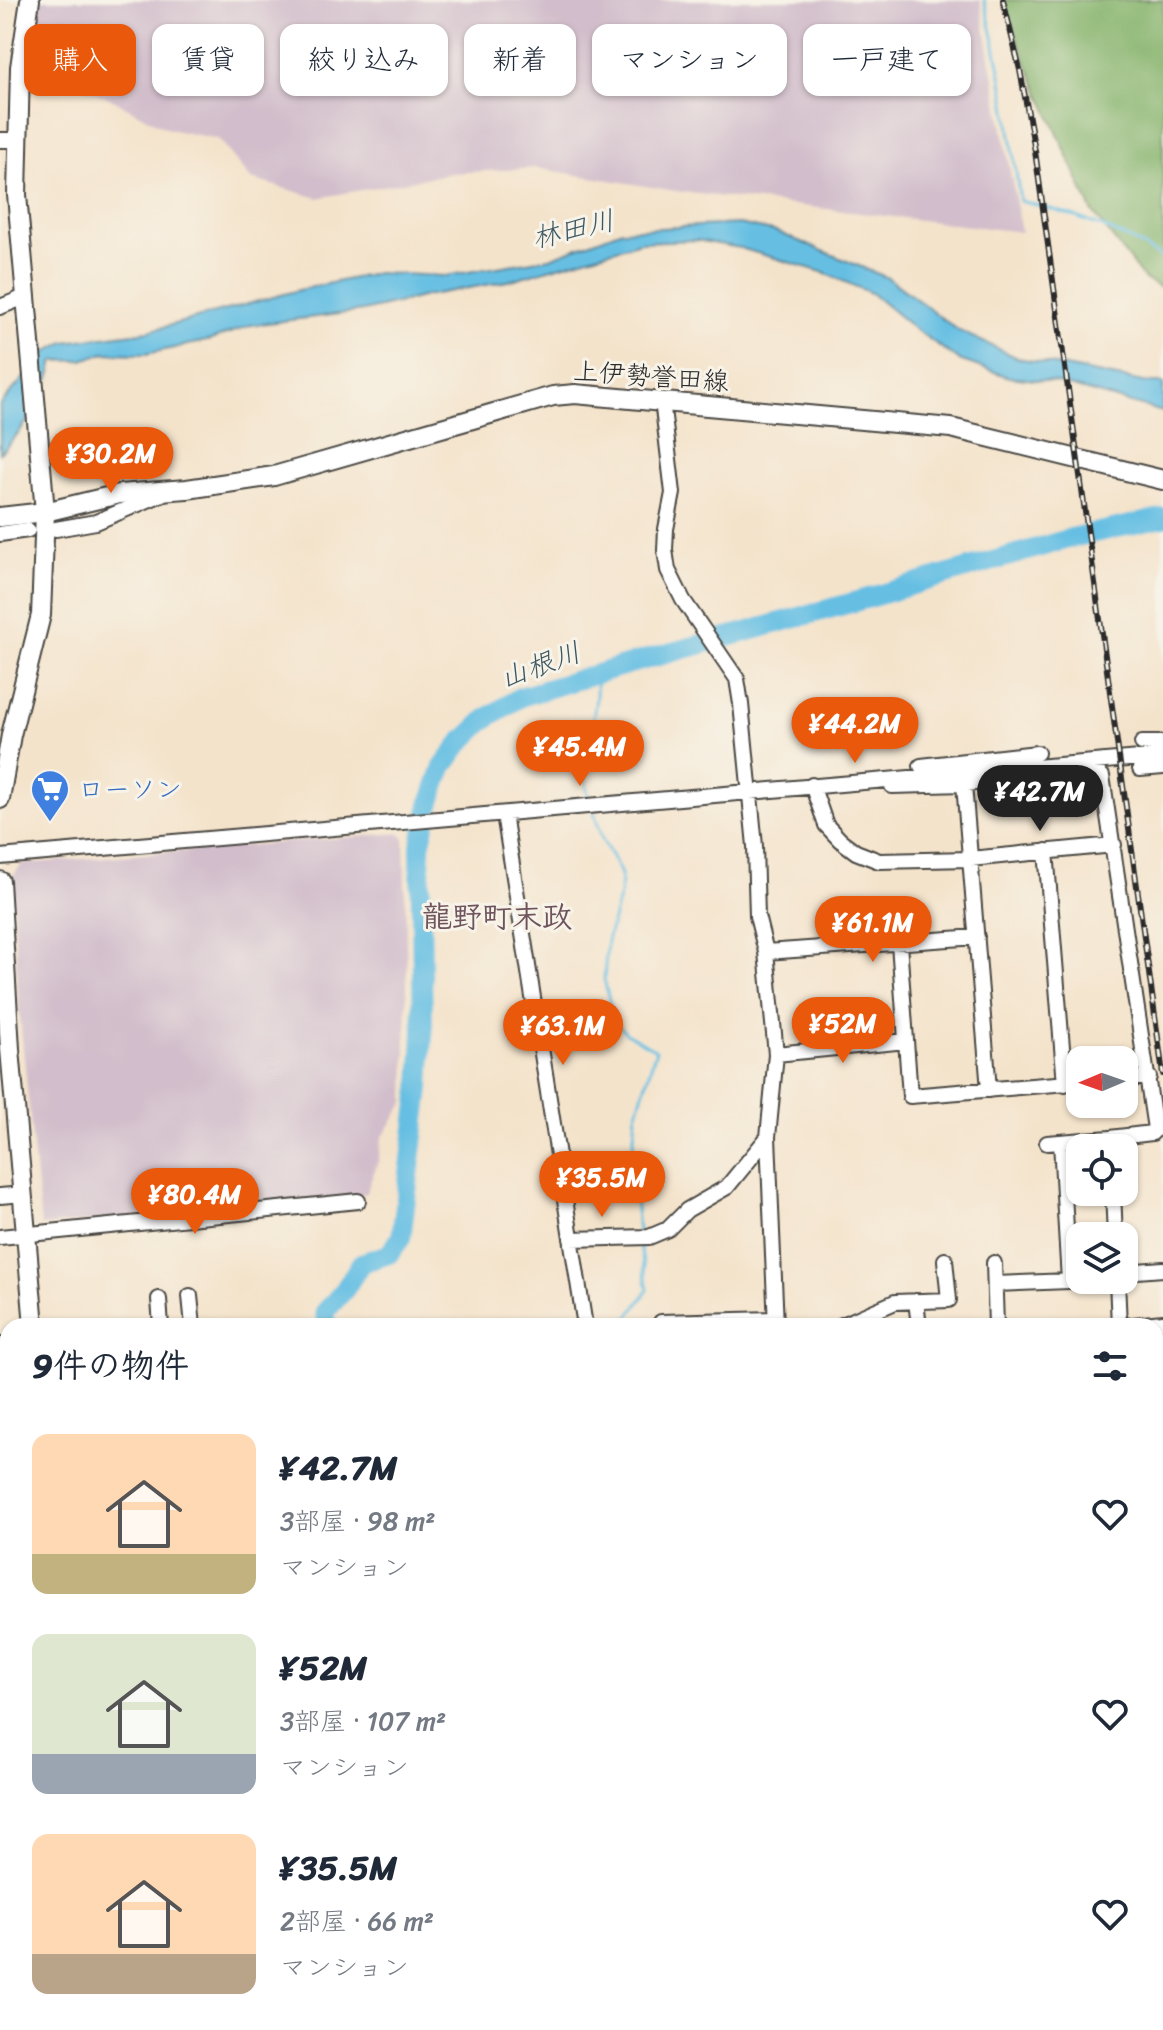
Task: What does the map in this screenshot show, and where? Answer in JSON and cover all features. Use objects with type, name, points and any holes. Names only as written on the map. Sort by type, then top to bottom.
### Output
[{"type":"main road","points":[[0,799],[11,735],[41,615],[45,512],[17,195],[8,140],[30,0]]},
{"type":"main road","name":"上伊勢誉田線","points":[[0,517],[45,512],[119,494],[274,476],[553,396],[575,394],[951,428],[1163,480]]},
{"type":"main road","points":[[0,881],[5,1049],[24,1194],[33,1318]]},
{"type":"street","points":[[0,307],[25,297]]},
{"type":"street","points":[[662,400],[673,493],[666,529],[668,570],[683,600],[737,679],[755,846],[757,916],[766,952],[776,1054],[768,1137],[776,1318]]},
{"type":"street","points":[[56,529],[96,522],[174,490]]},
{"type":"street","points":[[0,534],[28,530]]},
{"type":"street","points":[[1142,743],[1163,743]]},
{"type":"street","points":[[867,779],[888,769],[1037,753]]},
{"type":"street","points":[[0,857],[867,779],[1163,756]]},
{"type":"street","points":[[1140,769],[1163,767]]},
{"type":"street","points":[[867,779],[884,785],[964,784],[1095,772],[1102,776],[1155,1129],[1152,1133],[1138,1136]]},
{"type":"street","points":[[964,784],[989,1090]]},
{"type":"street","points":[[812,785],[826,825],[856,852],[879,861],[970,859],[1114,845]]},
{"type":"street","points":[[504,814],[584,1318]]},
{"type":"street","points":[[1046,851],[1069,1046]]},
{"type":"street","points":[[766,952],[977,937]]},
{"type":"street","points":[[899,943],[910,1096],[1066,1084]]},
{"type":"street","points":[[776,1054],[819,1047],[906,1041]]},
{"type":"street","points":[[1138,1078],[1149,1077]]},
{"type":"street","points":[[571,1239],[641,1236],[668,1229],[687,1210],[727,1187],[768,1137]]},
{"type":"street","points":[[1066,1143],[1054,1143],[1066,1253]]},
{"type":"street","points":[[0,1196],[24,1194]]},
{"type":"street","points":[[0,1237],[358,1201]]},
{"type":"street","points":[[856,1318],[895,1302],[949,1300],[945,1260]]},
{"type":"street","points":[[994,1263],[996,1318]]},
{"type":"street","points":[[1138,1271],[1163,1269]]},
{"type":"street","points":[[995,1284],[1066,1281]]},
{"type":"street","points":[[1119,1294],[1121,1318]]},
{"type":"street","points":[[190,1296],[192,1318]]},
{"type":"street","points":[[159,1299],[160,1318]]},
{"type":"street","points":[[916,1301],[918,1318]]},
{"type":"shaded area","points":[[41,0],[980,0],[1021,232],[682,192],[536,168],[452,173],[318,198],[251,179],[218,139],[168,129],[104,96],[136,96],[136,24],[37,24]]},
{"type":"shaded area","points":[[399,833],[404,837],[407,985],[405,1102],[382,1138],[378,1162],[366,1193],[41,1226],[19,1008],[12,877],[22,864]]},
{"type":"green space","points":[[1004,0],[1163,0],[1163,289],[1144,279],[1092,211],[1023,55]]},
{"type":"water","points":[[739,224],[777,232],[888,278],[959,331],[1018,358],[1163,383],[1163,412],[1054,382],[1009,377],[959,360],[871,293],[822,272],[740,248],[696,240],[640,242],[508,281],[363,311],[251,325],[211,340],[146,354],[105,353],[82,360],[54,361],[34,411],[0,453],[0,405],[46,352],[65,342],[149,331],[299,290],[377,273],[445,276],[550,258],[622,230]]},
{"type":"waterway","points":[[984,0],[1001,75],[1020,201],[1094,224],[1163,258]]},
{"type":"waterway","name":"山根川","points":[[326,1318],[325,1312],[345,1289],[361,1263],[389,1254],[401,1238],[420,1088],[423,1033],[420,846],[443,767],[460,744],[487,718],[520,697],[633,663],[1071,538],[1163,518]]},
{"type":"waterway","points":[[590,801],[585,770],[595,708],[596,675]]},
{"type":"waterway","points":[[594,812],[602,839],[621,874],[620,895],[607,941],[604,979],[614,1020],[626,1033],[656,1050],[636,1115],[632,1159],[638,1233]]},
{"type":"waterway","points":[[628,1318],[648,1290],[639,1241]]},
{"type":"railway","points":[[1003,0],[1035,151],[1163,1074]]},
{"type":"place","name":"ローソン","points":[[50,823]]},
{"type":"district","name":"龍野町末政","points":[[497,917]]},
{"type":"water label","name":"林田川","points":[[573,229]]}]
